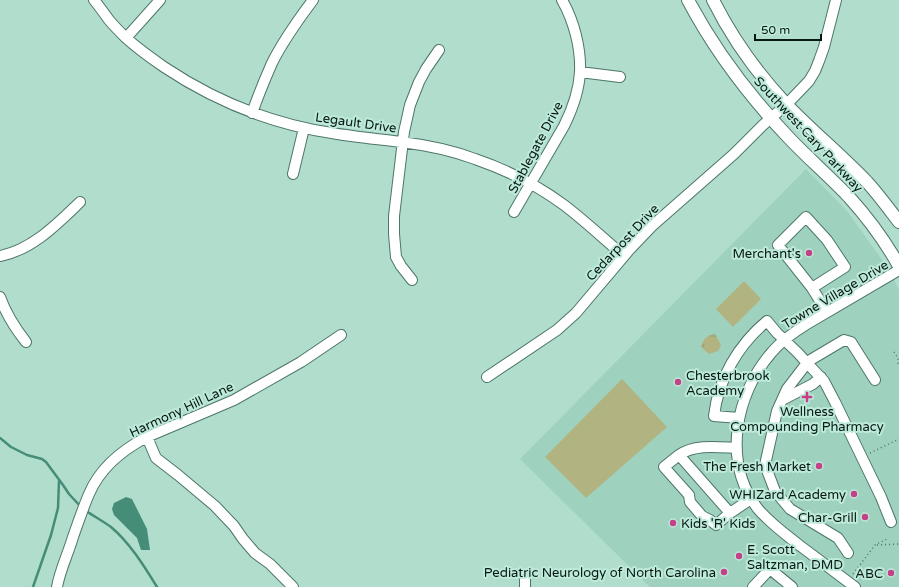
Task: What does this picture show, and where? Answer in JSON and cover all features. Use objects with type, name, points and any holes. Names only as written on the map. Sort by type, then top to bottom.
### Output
[{"type":"main road","name":"Southwest Cary Parkway","points":[[688,0],[709,37],[729,66],[790,139],[848,197],[877,232],[899,266]]},
{"type":"main road","name":"Southwest Cary Parkway","points":[[713,0],[733,36],[766,80],[787,104],[867,183],[899,222]]},
{"type":"street","name":"Legault Drive","points":[[94,0],[109,20],[126,38],[156,62],[213,96],[252,113],[285,124],[334,134],[403,142],[450,151],[514,174],[575,214],[624,256]]},
{"type":"street","points":[[126,38],[160,0]]},
{"type":"street","points":[[252,113],[278,52],[314,0]]},
{"type":"street","name":"Stablegate Drive","points":[[514,212],[570,115],[577,89],[580,72],[576,37],[571,20],[562,0]]},
{"type":"street","name":"Cedarpost Drive","points":[[487,377],[567,322],[652,226],[734,154],[809,81],[815,71],[824,47],[836,0]]},
{"type":"street","points":[[412,280],[396,257],[394,216],[403,142],[410,105],[414,93],[426,69],[439,50]]},
{"type":"street","points":[[580,72],[620,77]]},
{"type":"street","points":[[293,174],[304,128]]},
{"type":"street","points":[[0,256],[11,254],[38,240],[80,202]]},
{"type":"street","points":[[812,288],[845,267],[827,240],[806,217],[778,245],[812,288],[827,312]]},
{"type":"street","name":"Towne Village Drive","points":[[855,587],[770,522],[751,499],[740,471],[736,448],[739,418],[743,403],[762,364],[784,340],[827,312],[899,270]]},
{"type":"street","points":[[0,297],[12,324],[26,342]]},
{"type":"street","points":[[739,418],[714,416],[715,404],[732,362],[757,329],[767,321],[821,377],[841,414],[881,497],[891,522]]},
{"type":"street","name":"Harmony Hill Lane","points":[[57,587],[89,493],[98,477],[119,454],[133,444],[147,437],[234,400],[301,362],[341,335]]},
{"type":"street","points":[[848,553],[838,538],[790,509],[775,491],[765,465],[777,411],[787,389],[807,363],[812,359],[844,340],[851,342],[874,380]]},
{"type":"street","points":[[782,400],[814,384],[821,377]]},
{"type":"street","points":[[147,437],[156,458],[215,506],[234,526],[255,553],[270,564],[293,587]]},
{"type":"street","points":[[736,448],[701,447],[686,450],[664,467],[689,495],[690,502],[702,516],[716,525],[751,499]]},
{"type":"street","points":[[679,455],[730,514]]},
{"type":"street","points":[[753,587],[770,569],[792,587]]},
{"type":"path","points":[[894,352],[898,358],[898,366]]},
{"type":"path","points":[[854,430],[865,425]]},
{"type":"path","points":[[866,454],[899,439]]},
{"type":"path","points":[[853,574],[875,545],[889,538]]},
{"type":"path","points":[[875,545],[898,544]]},
{"type":"shaded area","points":[[806,169],[847,211],[890,271],[899,290],[899,587],[650,587],[520,459]]},
{"type":"shaded area","points":[[126,497],[132,499],[147,529],[150,550],[141,550],[137,538],[114,515],[112,509],[114,503]]},
{"type":"green space","points":[[744,281],[761,299],[733,327],[716,309]]},
{"type":"green space","points":[[715,334],[721,345],[718,351],[709,354],[701,347],[706,338]]},
{"type":"green space","points":[[622,379],[667,427],[586,498],[545,457]]},
{"type":"waterway","points":[[0,438],[11,447],[46,462],[69,494],[81,507]]},
{"type":"waterway","points":[[33,587],[51,535],[58,508],[59,481]]},
{"type":"waterway","points":[[85,510],[118,533],[142,563],[157,587]]},
{"type":"place","name":"Merchant's","points":[[809,253]]},
{"type":"place","name":"Chesterbrook Academy","points":[[678,382]]},
{"type":"place","name":"Wellness Compounding Pharmacy","points":[[807,397]]},
{"type":"place","name":"The Fresh Market","points":[[819,466]]},
{"type":"place","name":"WHIZard Academy","points":[[854,494]]},
{"type":"place","name":"Char-Grill","points":[[865,517]]},
{"type":"place","name":"Kids 'R' Kids","points":[[673,523]]},
{"type":"place","name":"E. Scott Saltzman, DMD","points":[[739,556]]},
{"type":"place","name":"Pediatric Neurology of North Carolina","points":[[724,572]]},
{"type":"place","name":"ABC","points":[[891,573]]}]
